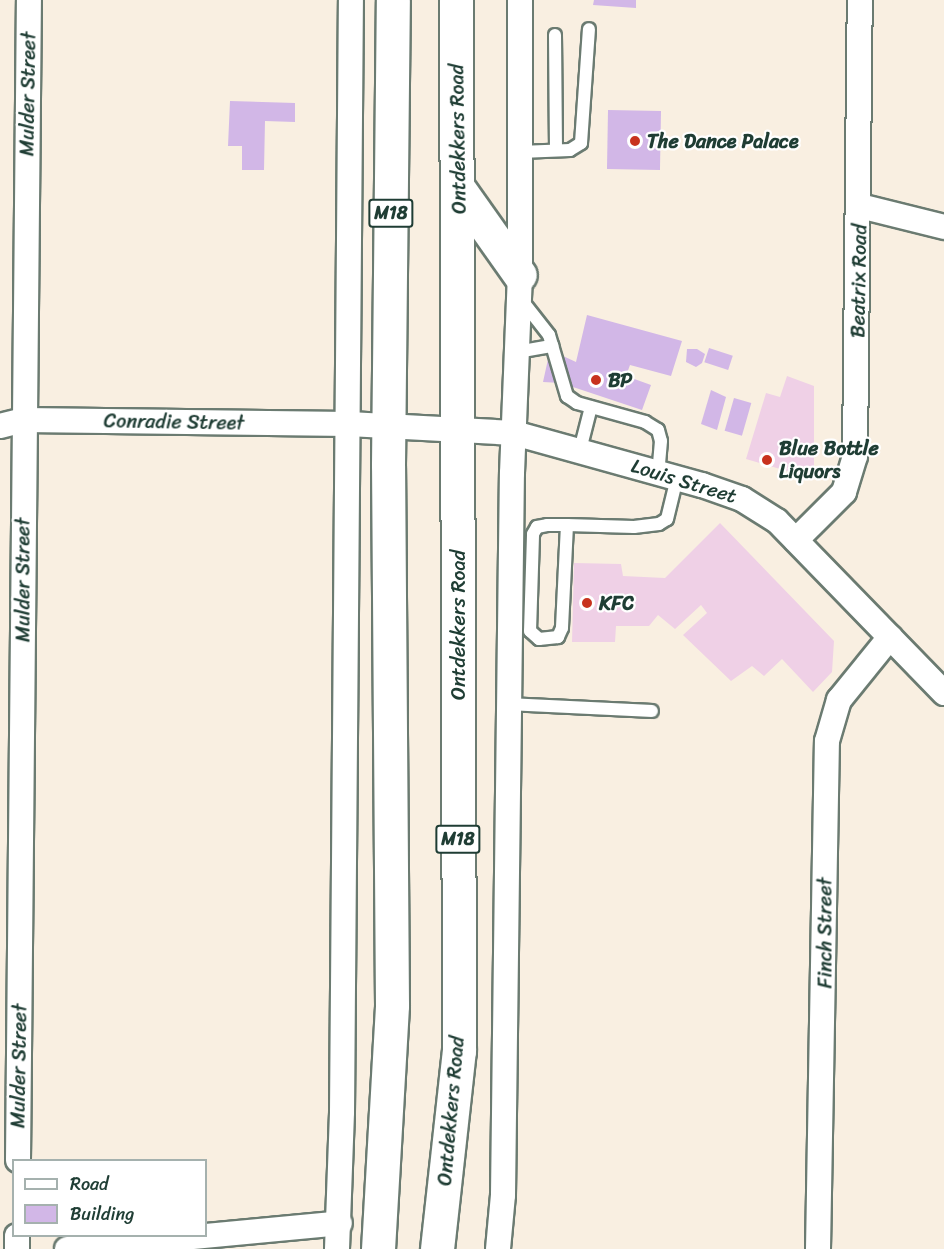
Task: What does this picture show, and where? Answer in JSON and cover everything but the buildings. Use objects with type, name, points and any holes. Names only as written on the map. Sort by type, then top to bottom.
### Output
[{"type":"main road","name":"M18","points":[[378,1249],[392,1005],[388,426],[393,0]]},
{"type":"main road","name":"Ontdekkers Road","points":[[437,1249],[459,1051],[459,189],[456,0]]},
{"type":"main road","points":[[459,189],[520,286]]},
{"type":"street","name":"Mulder Street","points":[[18,1159],[29,0]]},
{"type":"street","points":[[337,1249],[340,1223],[349,424],[351,0]]},
{"type":"street","points":[[498,1249],[502,1195],[508,704],[520,286],[520,0]]},
{"type":"street","name":"Beatrix Road","points":[[796,540],[844,492],[851,479],[855,456],[860,206],[860,0]]},
{"type":"street","points":[[860,206],[944,227]]},
{"type":"street","name":"Conradie Street","points":[[0,426],[24,420],[349,424]]},
{"type":"street","name":"Louis Street","points":[[349,424],[458,428],[514,433],[667,475],[742,499],[765,511],[796,540],[944,693]]},
{"type":"street","name":"Finch Street","points":[[818,1249],[827,741],[839,700],[890,637]]},
{"type":"street","points":[[207,1236],[340,1223]]},
{"type":"street","points":[[67,1249],[193,1237]]},
{"type":"lane","points":[[520,152],[575,149],[581,143],[589,29]]},
{"type":"lane","points":[[555,35],[556,150]]},
{"type":"lane","points":[[520,286],[540,318],[552,346],[567,396],[591,407],[645,422],[658,430],[667,475],[667,519],[660,524],[634,527],[567,525],[539,525],[533,534],[530,631],[539,639],[558,638],[562,628],[567,525]]},
{"type":"lane","points":[[518,352],[552,346]]},
{"type":"lane","points":[[580,450],[591,407]]},
{"type":"lane","points":[[508,704],[652,711]]},
{"type":"shaded area","points":[[787,376],[814,386],[814,469],[801,475],[746,459],[766,393],[780,397]]},
{"type":"shaded area","points":[[720,523],[834,641],[832,672],[813,692],[782,659],[764,676],[752,666],[731,681],[683,635],[707,613],[701,605],[675,629],[658,615],[649,626],[616,626],[615,642],[572,642],[574,563],[621,564],[623,576],[665,578]]},
{"type":"place","name":"The Dance Palace","points":[[635,141]]},
{"type":"place","name":"BP","points":[[596,380]]},
{"type":"place","name":"Blue Bottle Liquors","points":[[767,460]]},
{"type":"place","name":"KFC","points":[[587,603]]}]
